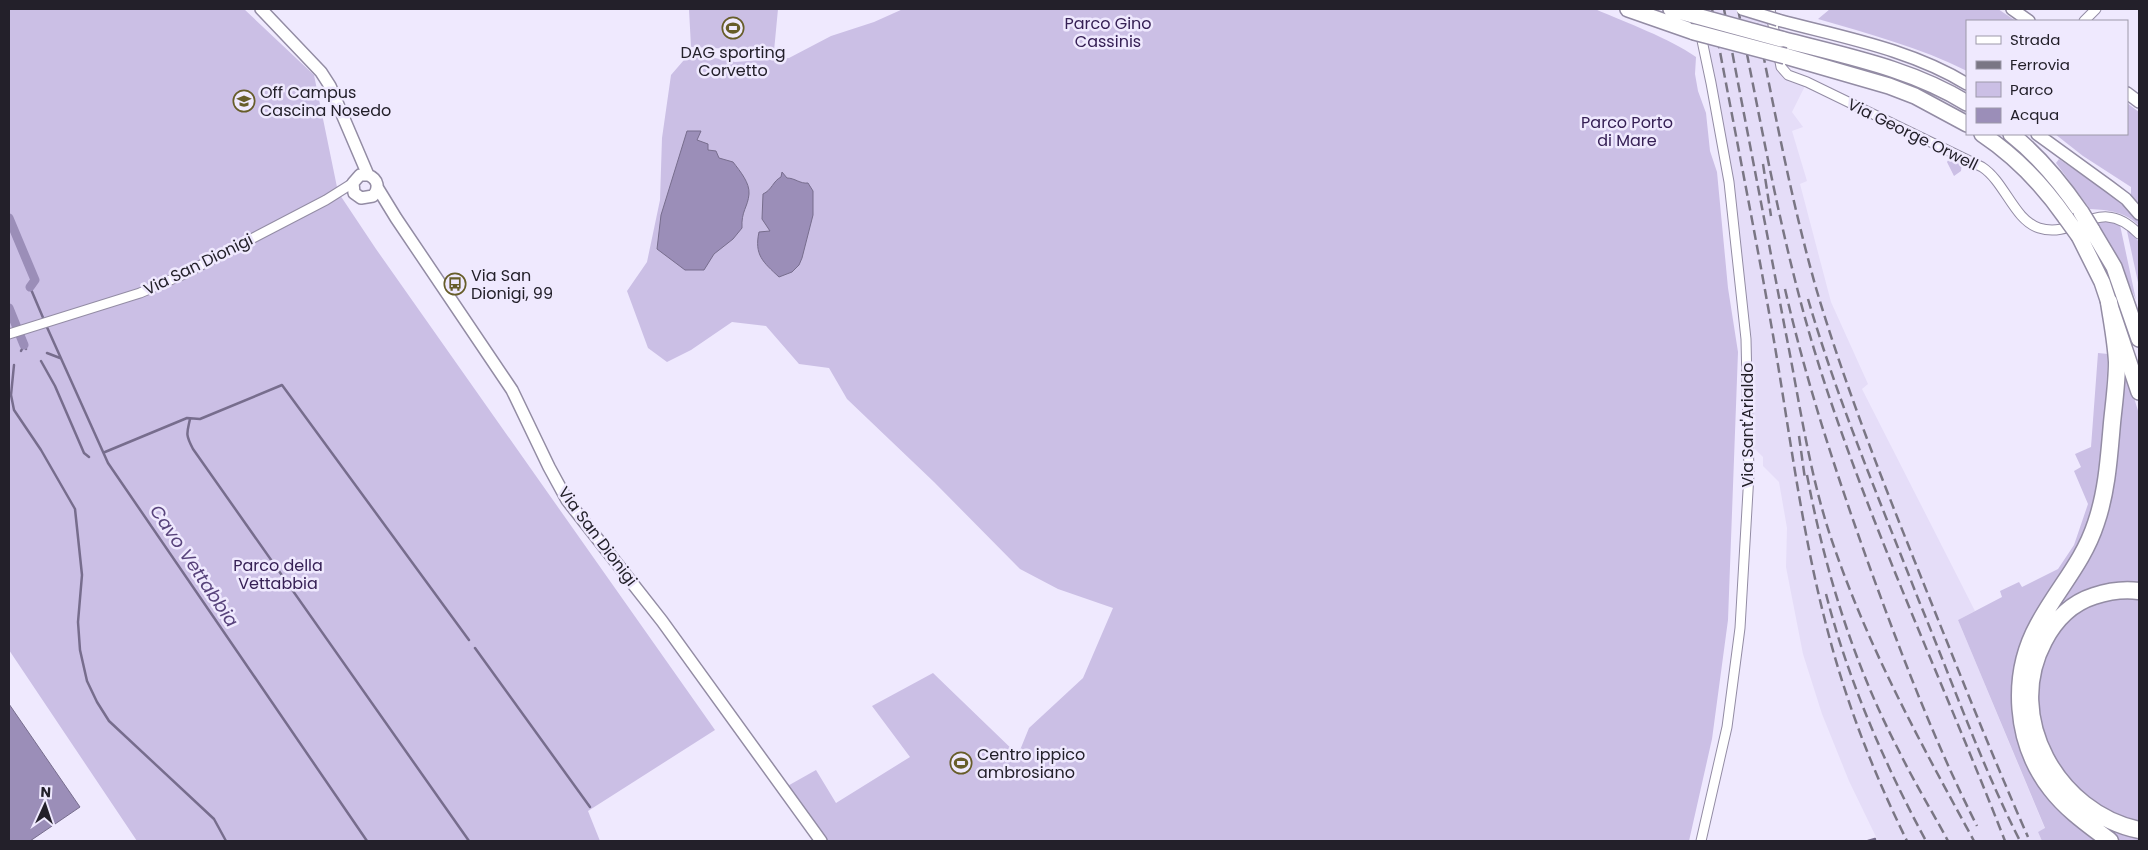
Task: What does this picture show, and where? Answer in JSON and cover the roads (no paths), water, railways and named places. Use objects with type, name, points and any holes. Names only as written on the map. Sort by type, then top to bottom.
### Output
[{"type":"highway","points":[[1628,9],[1694,32],[1898,89],[1942,109],[1966,123]]},
{"type":"highway","points":[[1671,9],[1694,12],[1781,39],[1895,69],[1930,83],[1966,102]]},
{"type":"highway","points":[[1983,135],[2029,173],[2066,218],[2085,233],[2117,275],[2139,339]]},
{"type":"highway","points":[[2012,135],[2047,168],[2080,212],[2096,268],[2139,392]]},
{"type":"highway","points":[[2109,302],[2117,363],[2103,498],[2097,523],[2078,564],[2044,614],[2032,637],[2022,668],[2020,700],[2025,736],[2033,759],[2044,780],[2066,806],[2110,841]]},
{"type":"highway","points":[[2135,590],[2105,592],[2090,598],[2070,609],[2052,627],[2040,649],[2031,694],[2032,710],[2039,744],[2047,761],[2064,786],[2075,798],[2096,814],[2114,823],[2139,830]]},
{"type":"street","name":"Via San Dionigi","points":[[261,9],[321,72],[330,86],[353,141],[361,198],[369,198],[396,218]]},
{"type":"street","points":[[1742,9],[1894,52],[1918,60],[1966,84]]},
{"type":"street","name":"Via George Orwell","points":[[1770,9],[1781,66],[1788,75],[1807,82],[1990,172],[2026,222],[2044,229],[2062,228],[2101,216],[2117,219],[2129,225],[2139,234]]},
{"type":"street","points":[[2012,9],[2028,20]]},
{"type":"street","points":[[2085,20],[2096,9]]},
{"type":"street","name":"Via Sant'Arialdo","points":[[1694,12],[1711,83],[1729,182],[1746,339],[1749,474],[1738,638],[1727,727],[1701,841]]},
{"type":"street","points":[[2128,94],[2139,102]]},
{"type":"street","points":[[2038,135],[2116,191],[2139,214]]},
{"type":"street","name":"Via San Dionigi","points":[[9,334],[140,293],[182,275],[358,182],[375,180],[377,187],[396,218],[512,390],[567,500],[662,621],[821,841]]},
{"type":"street","points":[[369,198],[375,194],[377,187]]},
{"type":"water","points":[[687,131],[701,131],[697,140],[708,144],[708,150],[716,151],[719,158],[733,162],[744,177],[749,190],[742,228],[733,239],[714,254],[704,270],[685,270],[657,249],[661,215]]},
{"type":"water","points":[[782,172],[787,178],[808,183],[813,191],[813,215],[799,265],[792,272],[779,277],[761,258],[758,240],[759,232],[770,231],[762,219],[763,194],[781,177]]},
{"type":"water","points":[[9,704],[80,807],[30,841],[9,841]]},
{"type":"waterway","points":[[9,218],[35,280],[30,287]]},
{"type":"waterway","name":"Cavo Vettabbia","points":[[30,287],[44,320]]},
{"type":"waterway","points":[[9,308],[24,345]]},
{"type":"waterway","name":"Cavo Vettabbia","points":[[46,325],[108,463],[367,841]]},
{"type":"waterway","points":[[24,345],[26,349]]},
{"type":"waterway","points":[[21,351],[24,345]]},
{"type":"waterway","points":[[47,353],[60,358]]},
{"type":"waterway","points":[[41,361],[55,386],[84,453],[89,457]]},
{"type":"waterway","points":[[14,365],[11,395],[14,410],[41,450],[75,509],[82,575],[78,622],[80,650],[87,681],[109,721],[214,819],[226,841]]},
{"type":"waterway","points":[[105,452],[187,418],[200,419],[282,385],[469,640]]},
{"type":"waterway","points":[[190,419],[187,434],[193,449],[469,841]]},
{"type":"waterway","points":[[475,648],[590,807]]},
{"type":"waterway","points":[[1868,841],[1875,839]]},
{"type":"railway","points":[[1712,9],[1766,294],[1797,484],[1819,595],[1835,659],[1853,713],[1883,790],[1907,841]]},
{"type":"railway","points":[[1724,9],[1805,433],[1822,510],[1845,576],[1877,654],[1914,729],[1974,841]]},
{"type":"railway","points":[[1738,9],[1786,241],[1809,333],[1823,378],[1887,553],[2005,841]]},
{"type":"railway","points":[[1754,9],[1798,219],[1827,325],[1865,434],[1907,541],[2028,837]]},
{"type":"railway","points":[[1763,164],[1771,216]]},
{"type":"railway","points":[[1785,289],[1823,430],[1870,568],[1920,699],[1947,763],[1977,826]]},
{"type":"railway","points":[[1808,299],[1846,413],[1875,489],[1980,752],[2020,841]]},
{"type":"railway","points":[[1799,436],[1805,479]]},
{"type":"railway","points":[[1807,475],[1832,582],[1868,685],[1911,774],[1948,841]]},
{"type":"railway","points":[[1826,594],[1856,689],[1896,782],[1926,841]]},
{"type":"place","name":"DAG sporting Corvetto","points":[[733,28]]},
{"type":"place","name":"Off Campus Cascina Nosedo","points":[[244,101]]},
{"type":"place","name":"Via San Dionigi, 99","points":[[455,284]]},
{"type":"place","name":"Centro ippico ambrosiano","points":[[961,763]]},
{"type":"park label","name":"Parco Gino Cassinis","points":[[1108,32]]},
{"type":"park label","name":"Parco Porto di Mare","points":[[1627,131]]},
{"type":"park label","name":"Parco della Vettabbia","points":[[278,574]]}]
